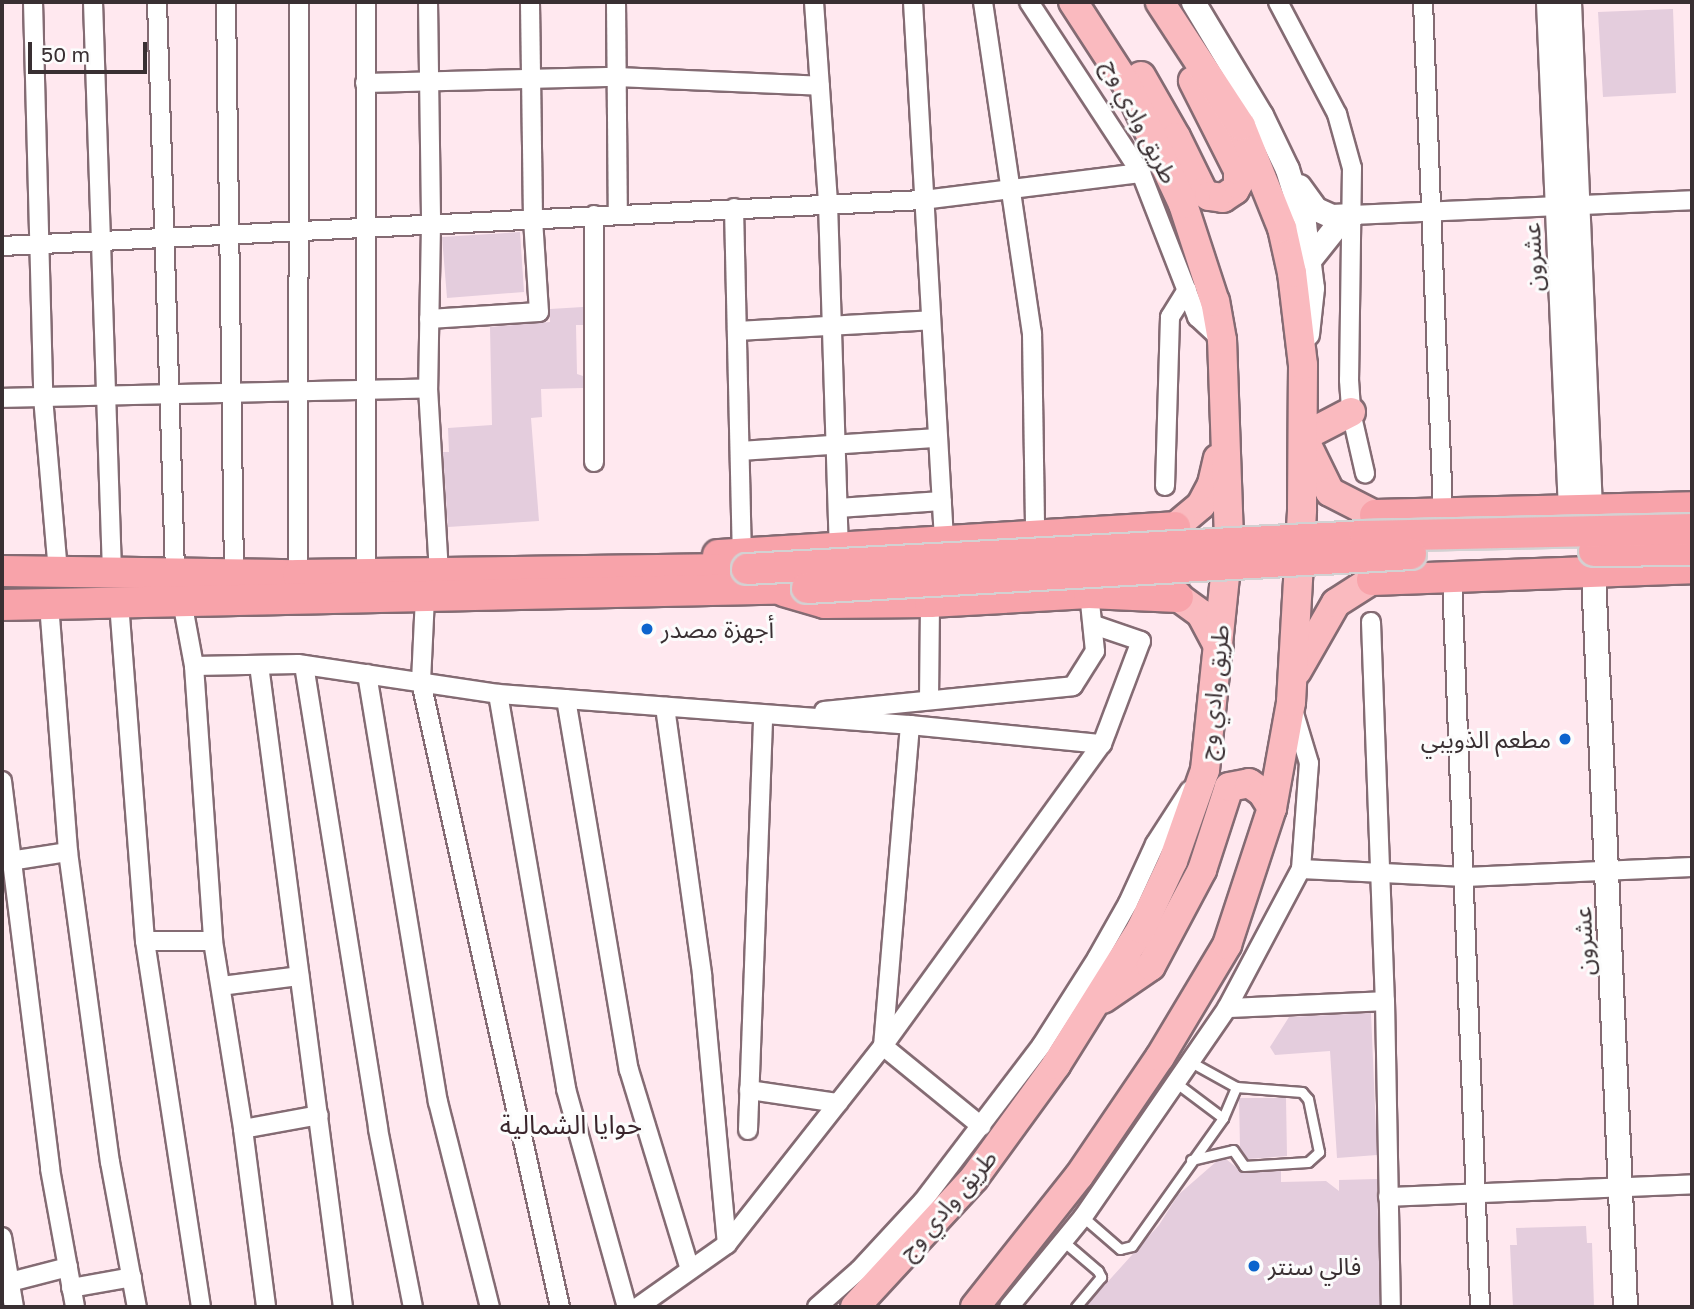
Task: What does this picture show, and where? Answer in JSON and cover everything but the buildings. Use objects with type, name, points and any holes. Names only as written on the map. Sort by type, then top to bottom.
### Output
[{"type":"highway","points":[[1376,515],[1443,511],[1692,508]]},
{"type":"highway","points":[[744,561],[839,547],[1175,527]]},
{"type":"highway","points":[[2,605],[182,601],[432,584],[568,569],[744,561],[1351,536],[1692,529]]},
{"type":"highway","points":[[2,571],[234,572],[298,575],[366,573],[432,584],[777,589],[1446,553],[1692,551]]},
{"type":"highway","points":[[1372,580],[1692,568]]},
{"type":"highway","points":[[777,589],[825,603],[930,602],[1089,593],[1178,597]]},
{"type":"main road","name":"طريق وادي وج","points":[[855,1307],[974,1178],[1056,1065],[1141,929],[1173,861],[1205,770],[1229,539],[1222,340],[1215,302],[1183,204],[1127,85],[1073,2]]},
{"type":"main road","points":[[1080,2],[1097,15],[1133,63],[1176,137],[1203,192],[1215,198],[1229,195],[1238,184],[1238,170],[1191,78],[1141,2]]},
{"type":"main road","points":[[975,1307],[1079,1176],[1160,1057],[1227,945],[1272,807],[1291,691],[1303,437],[1303,365],[1292,272],[1282,228],[1241,126],[1160,2]]},
{"type":"main road","points":[[1303,437],[1351,412]]},
{"type":"main road","points":[[1175,527],[1201,505],[1212,484],[1224,433]]},
{"type":"main road","points":[[1303,437],[1330,492],[1376,515]]},
{"type":"main road","points":[[1291,691],[1313,639],[1336,603],[1372,580]]},
{"type":"main road","points":[[1178,597],[1200,614],[1219,648]]},
{"type":"main road","points":[[1093,1005],[1150,966],[1202,870],[1229,787],[1249,783],[1262,792],[1272,807]]},
{"type":"street","points":[[33,2],[43,397],[58,571]]},
{"type":"street","points":[[93,2],[113,572]]},
{"type":"street","points":[[156,2],[175,572]]},
{"type":"street","points":[[226,2],[234,572]]},
{"type":"street","points":[[298,575],[299,2]]},
{"type":"street","points":[[366,2],[366,573]]},
{"type":"street","points":[[428,2],[431,224],[428,388],[432,584],[421,682],[560,1307]]},
{"type":"street","points":[[429,318],[539,312],[533,218],[530,2]]},
{"type":"street","points":[[616,2],[618,214]]},
{"type":"street","points":[[814,2],[828,203],[839,547]]},
{"type":"street","points":[[913,2],[944,540]]},
{"type":"street","points":[[983,2],[1032,333],[1035,534]]},
{"type":"street","points":[[1029,2],[1141,173],[1197,317],[1222,340]]},
{"type":"street","points":[[1192,2],[1261,115],[1287,169],[1304,223],[1312,288],[1303,365]]},
{"type":"street","points":[[1278,2],[1337,114],[1352,168],[1351,412],[1365,473]]},
{"type":"street","points":[[1423,2],[1443,511]]},
{"type":"street","name":"عشرون","points":[[1548,2],[1567,205],[1580,509]]},
{"type":"street","name":"عشرون","points":[[1567,205],[1569,2]]},
{"type":"street","points":[[365,83],[617,77],[820,86]]},
{"type":"street","points":[[1287,169],[1316,209],[1332,216],[1692,200]]},
{"type":"street","points":[[2,246],[923,200],[1141,173]]},
{"type":"street","points":[[734,208],[744,561]]},
{"type":"street","points":[[594,215],[594,462]]},
{"type":"street","points":[[1308,260],[1337,225],[1353,215]]},
{"type":"street","points":[[1166,486],[1170,317],[1187,290]]},
{"type":"street","points":[[737,331],[931,320]]},
{"type":"street","points":[[2,398],[428,388]]},
{"type":"street","points":[[740,451],[938,438]]},
{"type":"street","points":[[838,508],[942,501]]},
{"type":"street","name":"عشرون","points":[[1593,573],[1625,1307]]},
{"type":"street","points":[[1452,578],[1480,1307]]},
{"type":"street","points":[[768,716],[1073,686],[1095,651],[1089,593]]},
{"type":"street","points":[[182,601],[194,666],[213,941],[243,1129],[266,1307]]},
{"type":"street","points":[[929,700],[930,602]]},
{"type":"street","points":[[119,603],[145,941],[201,1307]]},
{"type":"street","points":[[49,604],[68,852],[110,1162],[137,1307]]},
{"type":"street","points":[[1371,622],[1385,1001],[1391,1307]]},
{"type":"street","points":[[638,1307],[727,1244],[883,1046],[1102,744],[1141,641],[1094,625]]},
{"type":"street","points":[[194,666],[304,664],[498,694],[910,725],[1102,744]]},
{"type":"street","points":[[304,664],[378,1129],[413,1307]]},
{"type":"street","points":[[259,665],[343,1307]]},
{"type":"street","points":[[367,674],[438,1102],[490,1307]]},
{"type":"street","points":[[1009,1307],[1083,1217],[1227,1008],[1301,869],[1309,763],[1291,691]]},
{"type":"street","points":[[498,694],[566,1089],[627,1307]]},
{"type":"street","points":[[566,699],[629,1070],[690,1269]]},
{"type":"street","points":[[665,707],[702,975],[727,1244]]},
{"type":"street","points":[[748,1130],[768,716]]},
{"type":"street","points":[[883,1046],[910,725]]},
{"type":"street","points":[[817,1307],[859,1270],[923,1200],[1041,1046],[1097,958],[1128,903],[1155,844],[1205,770]]},
{"type":"street","points":[[2,781],[50,1169],[75,1307]]},
{"type":"street","points":[[10,861],[68,852]]},
{"type":"street","points":[[1301,869],[1465,877],[1692,867]]},
{"type":"street","points":[[145,941],[213,941]]},
{"type":"street","points":[[221,986],[299,976]]},
{"type":"street","points":[[1227,1008],[1385,1001]]},
{"type":"street","points":[[883,1046],[981,1126]]},
{"type":"street","points":[[749,1090],[838,1103]]},
{"type":"street","points":[[243,1129],[318,1115]]},
{"type":"street","points":[[1388,1197],[1692,1184]]},
{"type":"street","points":[[2,1237],[14,1307]]},
{"type":"street","points":[[10,1282],[68,1267]]},
{"type":"street","points":[[71,1288],[132,1277]]},
{"type":"lane","points":[[1189,1061],[1236,1087],[1302,1092],[1308,1099],[1319,1152],[1308,1161],[1244,1166],[1233,1150],[1191,1160]]},
{"type":"lane","points":[[1175,1082],[1223,1118]]},
{"type":"lane","points":[[1083,1217],[1120,1249],[1125,1250],[1132,1246],[1223,1118],[1236,1087]]},
{"type":"lane","points":[[1063,1241],[1098,1271],[1101,1277],[1076,1307]]},
{"type":"place","name":"أجهزة مصدر","points":[[647,629]]},
{"type":"place","name":"مطعم الذويبي","points":[[1565,739]]},
{"type":"place","name":"فالي سنتر","points":[[1254,1266]]},
{"type":"district","name":"حوايا الشمالية","points":[[571,1125]]}]
